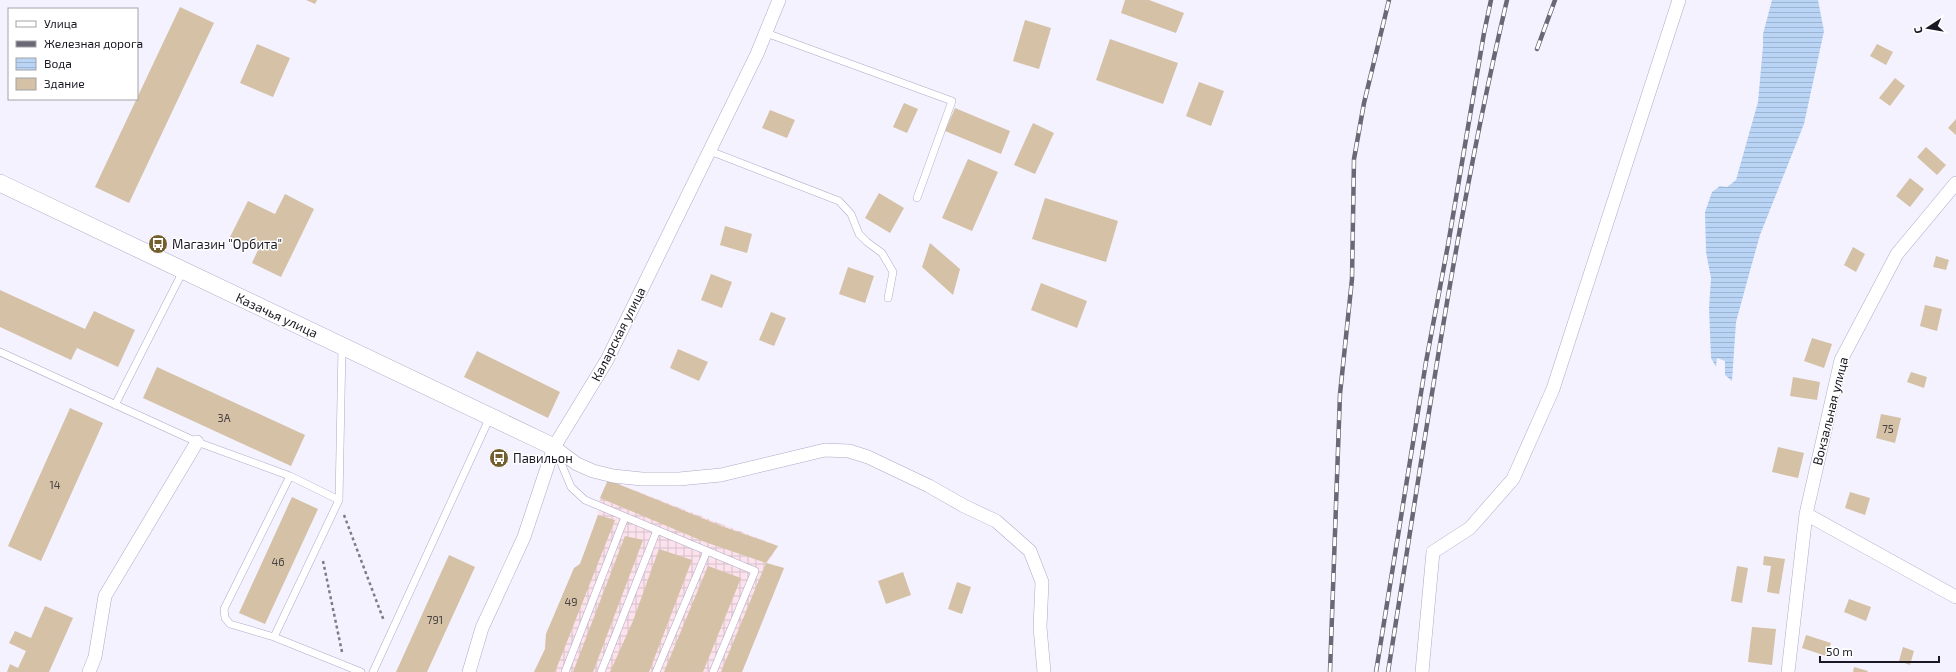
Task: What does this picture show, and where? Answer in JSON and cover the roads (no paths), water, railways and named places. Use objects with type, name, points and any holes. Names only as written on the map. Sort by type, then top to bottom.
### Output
[{"type":"street","name":"Каларская улица","points":[[469,672],[482,628],[524,537],[554,447],[607,360],[710,151],[766,33],[779,0]]},
{"type":"street","points":[[1422,672],[1433,552],[1470,528],[1513,479],[1553,389],[1679,0]]},
{"type":"street","name":"Казачья улица","points":[[0,183],[554,447]]},
{"type":"street","name":"Вокзальная улица","points":[[1788,672],[1806,514],[1841,360],[1897,254],[1956,183]]},
{"type":"street","points":[[89,672],[95,657],[105,596],[197,442]]},
{"type":"street","points":[[554,447],[577,464],[593,471],[613,476],[642,479],[679,479],[721,475],[825,450],[849,450],[868,457],[929,486],[964,506],[996,521],[1030,551],[1042,582],[1040,627],[1044,672]]},
{"type":"street","points":[[1806,514],[1956,597]]},
{"type":"lane","points":[[766,33],[952,101],[917,198]]},
{"type":"lane","points":[[710,151],[839,201],[851,214],[859,234],[882,253],[892,272],[888,298]]},
{"type":"lane","points":[[115,405],[183,270]]},
{"type":"lane","points":[[274,637],[320,543],[338,500],[342,346]]},
{"type":"lane","points":[[0,352],[197,442],[290,476],[338,500]]},
{"type":"lane","points":[[373,672],[491,417]]},
{"type":"lane","points":[[554,447],[571,487],[585,500],[755,571],[713,672]]},
{"type":"lane","points":[[290,476],[224,609],[224,618],[230,624],[274,637],[361,672]]},
{"type":"lane","points":[[565,672],[625,517]]},
{"type":"lane","points":[[601,672],[657,530]]},
{"type":"lane","points":[[656,672],[707,551]]},
{"type":"water","points":[[1772,0],[1818,0],[1824,31],[1804,124],[1760,235],[1736,322],[1732,381],[1725,375],[1725,361],[1717,358],[1716,367],[1711,358],[1709,308],[1711,278],[1706,252],[1705,212],[1712,192],[1720,186],[1727,187],[1736,180],[1758,102],[1763,34]]},
{"type":"railway","points":[[1330,672],[1340,394],[1352,279],[1354,159],[1364,103],[1389,0]]},
{"type":"railway","points":[[1376,672],[1426,362],[1491,0]]},
{"type":"railway","points":[[1388,672],[1456,251],[1488,83],[1507,0]]},
{"type":"railway","points":[[1537,49],[1555,0]]},
{"type":"place","name":"Магазин \"Орбита\"","points":[[158,244]]},
{"type":"place","name":"Павильон","points":[[499,458]]}]
